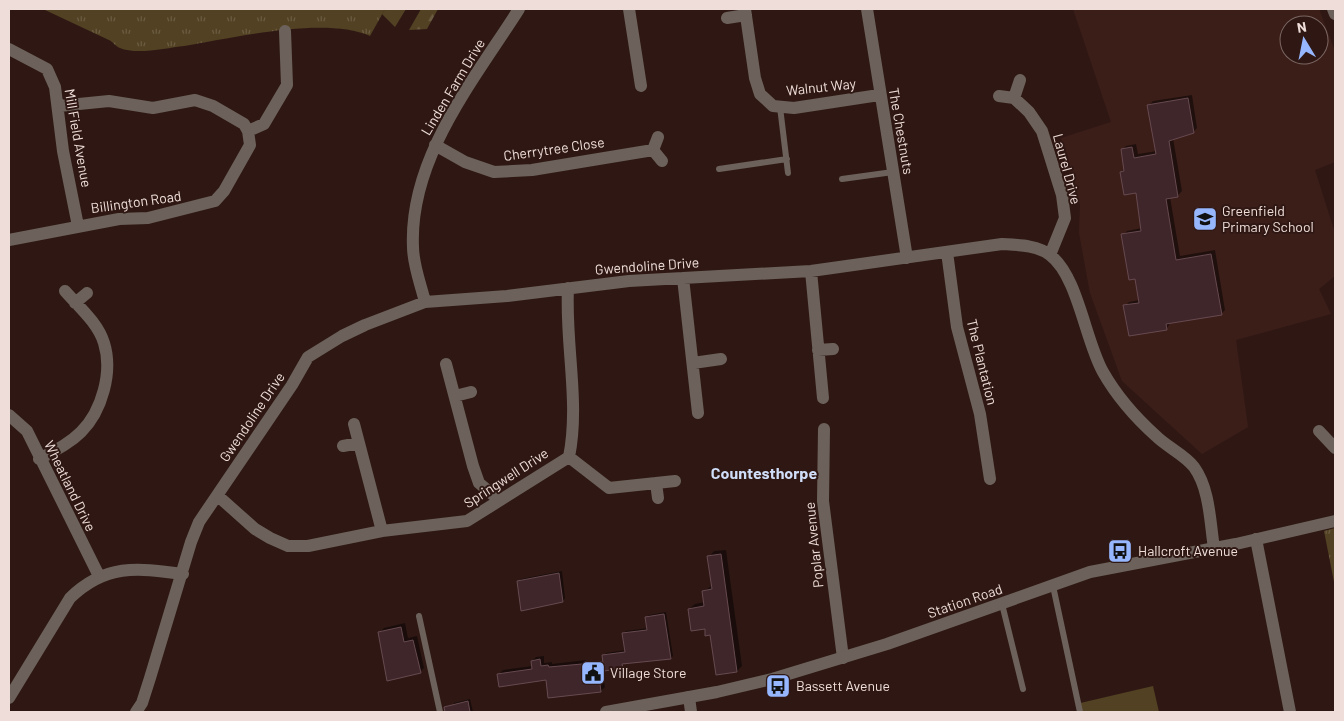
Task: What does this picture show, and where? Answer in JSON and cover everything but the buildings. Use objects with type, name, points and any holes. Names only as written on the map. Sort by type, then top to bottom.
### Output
[{"type":"street","name":"Linden Farm Drive","points":[[425,302],[412,248],[415,202],[435,145],[519,9]]},
{"type":"street","points":[[629,9],[642,86]]},
{"type":"street","name":"The Chestnuts","points":[[867,9],[879,95],[907,258]]},
{"type":"street","points":[[1333,9],[1335,14]]},
{"type":"street","name":"Walnut Way","points":[[727,18],[746,12],[755,78],[760,94],[773,106],[794,108],[879,95]]},
{"type":"street","points":[[59,106],[109,101],[153,108],[195,100],[213,106],[244,124],[248,131],[264,124],[287,85],[285,31]]},
{"type":"street","name":"Mill Field Avenue","points":[[9,48],[47,69],[55,87],[59,106],[63,151],[78,226]]},
{"type":"street","points":[[999,96],[1014,98],[1020,80]]},
{"type":"street","name":"Laurel Drive","points":[[1014,98],[1029,112],[1042,131],[1062,195],[1065,218],[1050,255]]},
{"type":"street","name":"Billington Road","points":[[9,240],[119,219],[148,218],[215,201],[224,191],[250,144],[248,131]]},
{"type":"street","points":[[658,136],[653,150],[662,162]]},
{"type":"street","name":"Cherrytree Close","points":[[435,145],[465,162],[494,172],[532,170],[653,150]]},
{"type":"street","name":"Gwendoline Drive","points":[[136,712],[142,703],[183,574],[191,542],[199,522],[292,386],[308,357],[342,336],[365,325],[425,302],[507,296],[568,288],[683,278],[811,271],[1002,244],[1030,246],[1050,255],[1064,271],[1076,296],[1085,330],[1103,372],[1135,415],[1156,437],[1194,467],[1204,488],[1214,548]]},
{"type":"street","name":"The Plantation","points":[[947,252],[957,327],[980,414],[990,479]]},
{"type":"street","points":[[811,271],[822,398]]},
{"type":"street","points":[[683,278],[698,413]]},
{"type":"street","name":"Springwell Drive","points":[[218,496],[255,528],[288,546],[308,546],[382,530],[467,521],[569,457],[574,431],[567,314],[568,288]]},
{"type":"street","points":[[39,459],[66,445],[82,431],[94,412],[105,388],[107,359],[104,342],[95,325],[65,292]]},
{"type":"street","points":[[75,303],[87,293]]},
{"type":"street","points":[[818,350],[833,349]]},
{"type":"street","points":[[693,363],[721,359]]},
{"type":"street","points":[[446,364],[479,483],[498,500]]},
{"type":"street","points":[[455,396],[471,392]]},
{"type":"street","name":"Wheatland Drive","points":[[9,415],[27,431],[39,459],[98,576]]},
{"type":"street","points":[[354,424],[382,530]]},
{"type":"street","name":"Poplar Avenue","points":[[824,429],[823,501],[843,658]]},
{"type":"street","points":[[1319,430],[1335,448]]},
{"type":"street","points":[[343,446],[359,443]]},
{"type":"street","points":[[569,457],[608,488],[675,481]]},
{"type":"street","points":[[656,483],[658,498]]},
{"type":"street","name":"Station Road","points":[[606,712],[772,679],[843,658],[1090,572],[1214,548],[1335,521]]},
{"type":"street","points":[[1256,539],[1290,712]]},
{"type":"street","points":[[9,698],[70,598],[81,587],[98,576],[115,571],[147,569],[183,574]]},
{"type":"street","points":[[689,697],[691,712]]},
{"type":"lane","points":[[780,107],[788,173]]},
{"type":"lane","points":[[719,169],[787,159]]},
{"type":"lane","points":[[842,179],[892,172]]},
{"type":"lane","points":[[1053,586],[1080,712]]},
{"type":"lane","points":[[1002,604],[1023,689]]},
{"type":"lane","points":[[419,616],[440,712]]},
{"type":"shaded area","name":"Greenfield Primary School","points":[[1073,9],[1319,9],[1321,15],[1279,15],[1279,65],[1329,65],[1329,35],[1335,51],[1335,162],[1315,170],[1335,233],[1335,276],[1319,289],[1331,314],[1236,340],[1248,427],[1202,454],[1122,381],[1090,293],[1079,233],[1080,205],[1061,138],[1111,122]]},
{"type":"green space","points":[[43,9],[385,9],[370,36],[351,30],[304,28],[278,30],[184,46],[134,51],[120,48],[111,41]]},
{"type":"green space","points":[[385,9],[406,9],[395,27],[382,14]]},
{"type":"green space","points":[[421,9],[438,9],[427,29],[409,30]]},
{"type":"green space","points":[[1335,528],[1335,587],[1324,531]]},
{"type":"green space","points":[[1153,686],[1159,712],[1078,712],[1076,704]]},
{"type":"place","name":"Greenfield Primary School","points":[[1205,219]]},
{"type":"place","name":"Hallcroft Avenue","points":[[1120,551]]},
{"type":"place","name":"Village Store","points":[[593,673]]},
{"type":"place","name":"Bassett Avenue","points":[[778,686]]},
{"type":"district","name":"Countesthorpe","points":[[764,473]]}]
